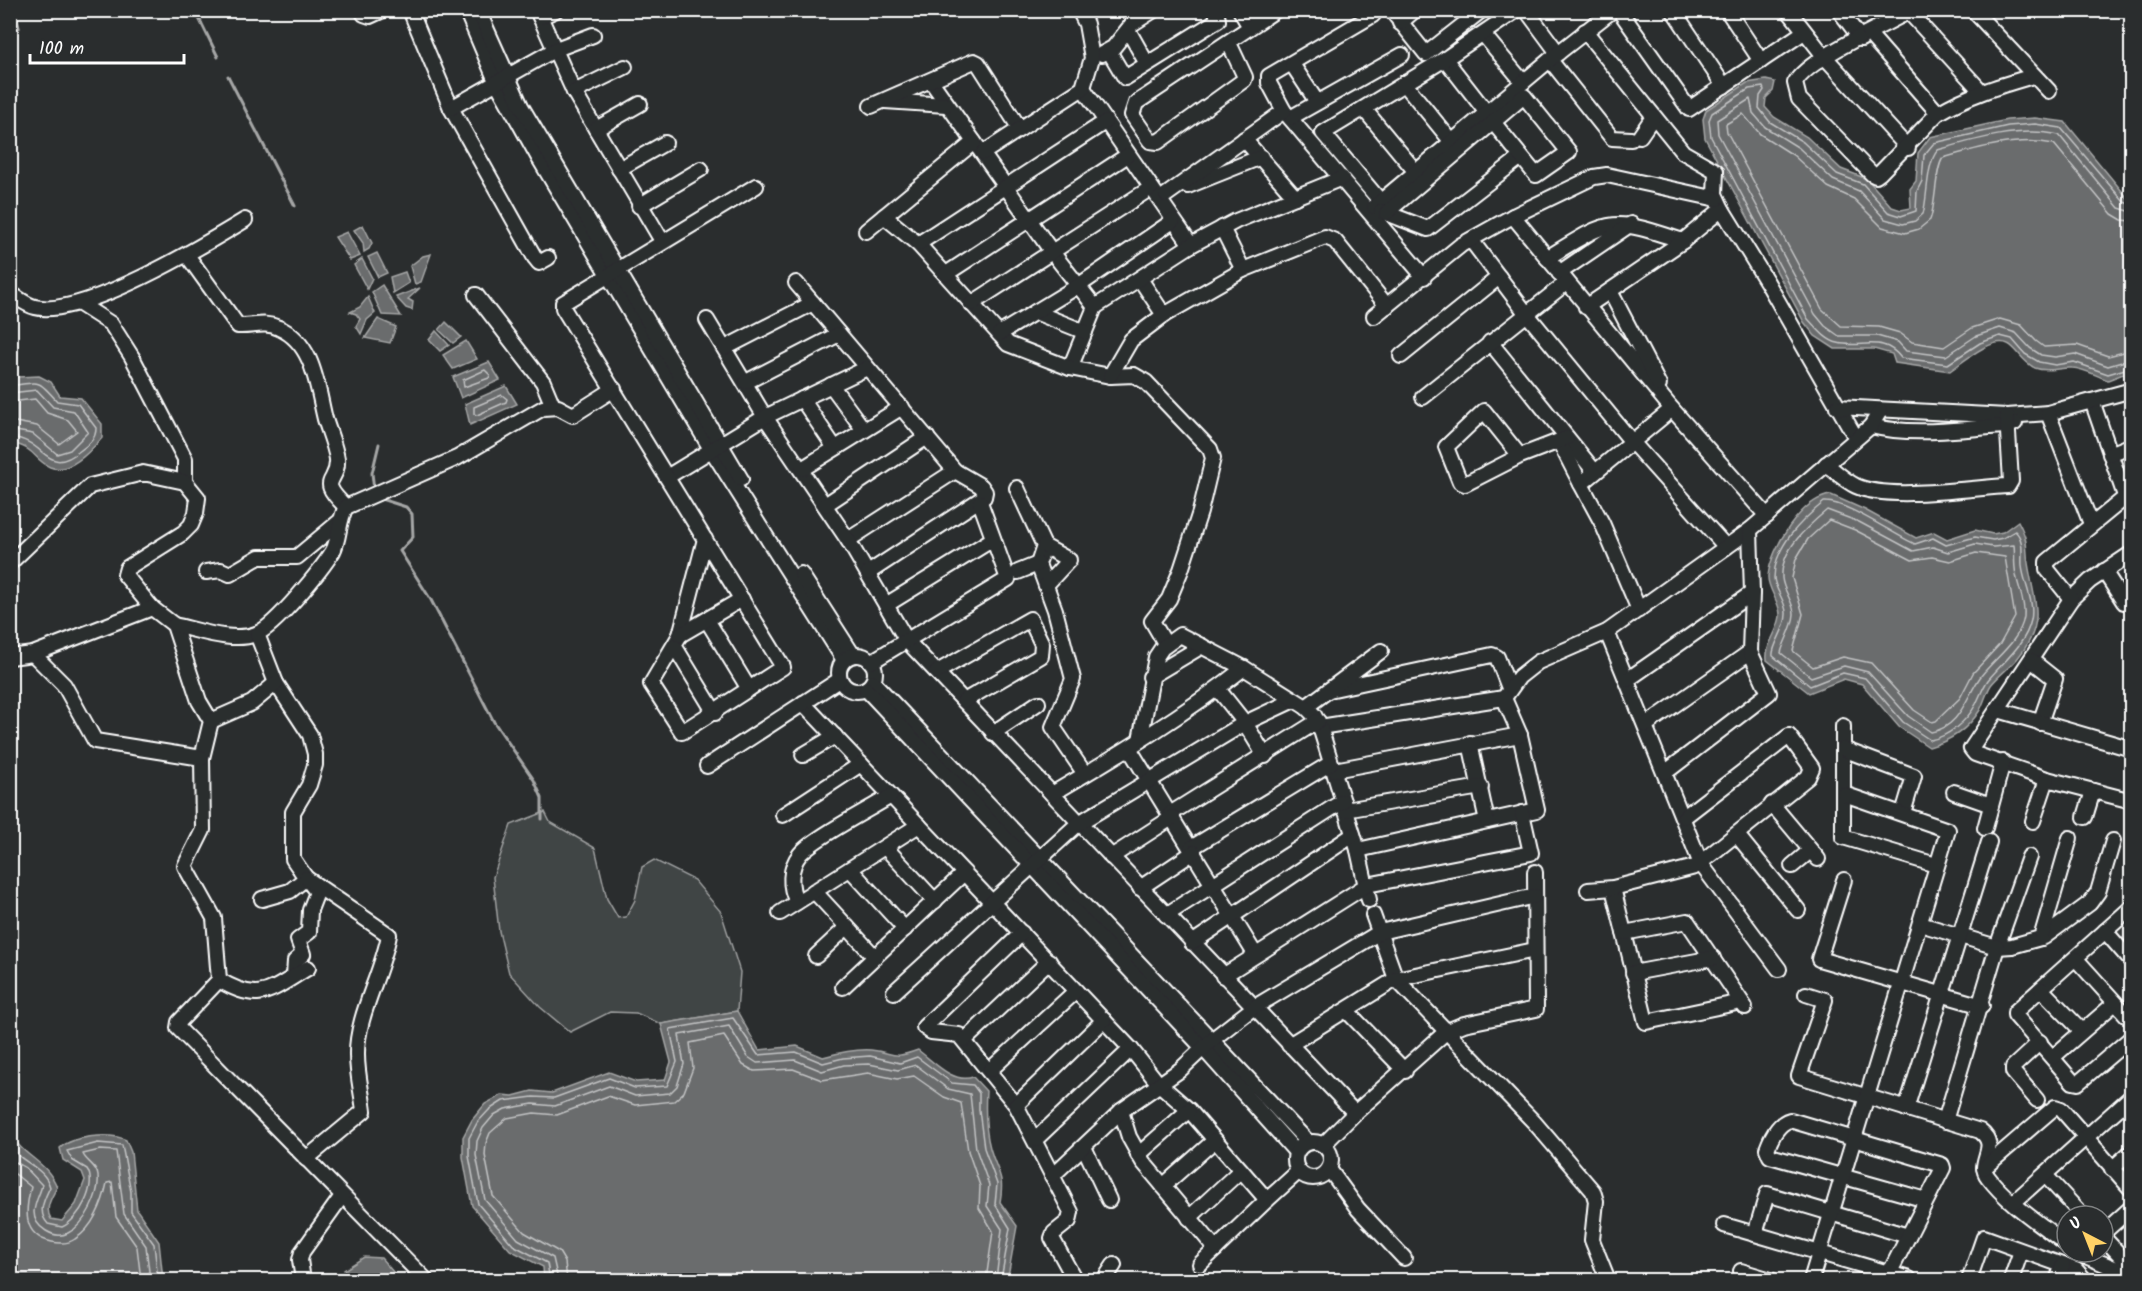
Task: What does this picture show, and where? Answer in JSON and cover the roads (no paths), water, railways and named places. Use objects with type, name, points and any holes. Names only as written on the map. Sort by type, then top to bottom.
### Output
[{"type":"street","points":[[362,10],[364,14],[370,16],[383,10]]},
{"type":"street","points":[[410,10],[451,108],[535,258],[539,262],[548,258]]},
{"type":"street","points":[[466,10],[501,79],[716,446],[848,658]]},
{"type":"street","points":[[478,10],[501,79]]},
{"type":"street","points":[[556,10],[538,14],[574,92],[639,206],[662,241]]},
{"type":"street","points":[[983,153],[1083,88],[1092,58],[1086,24],[1078,10]]},
{"type":"street","points":[[1092,58],[1109,51],[1137,21],[1154,10]]},
{"type":"street","points":[[1109,51],[1125,78],[1146,62],[1218,20],[1216,10]]},
{"type":"street","points":[[1240,10],[1250,27]]},
{"type":"street","points":[[1229,43],[1245,77],[1244,80],[1158,142],[1150,141],[1132,115],[1136,103],[1276,10]]},
{"type":"street","points":[[1391,10],[1426,54],[1482,10]]},
{"type":"street","points":[[1400,23],[1415,10]]},
{"type":"street","points":[[1424,277],[1323,135],[1324,132],[1445,59],[1518,10]]},
{"type":"street","points":[[1533,10],[1526,11],[1554,56],[1612,138],[1636,137],[1653,117]]},
{"type":"street","points":[[1673,10],[1724,86]]},
{"type":"street","points":[[1728,10],[1761,61]]},
{"type":"street","points":[[1788,10],[1824,56],[1908,148]]},
{"type":"street","points":[[1839,10],[1938,113]]},
{"type":"street","points":[[1973,10],[2049,91]]},
{"type":"street","points":[[1981,91],[1909,11],[1824,56],[1795,83],[1799,99],[1876,176],[1908,148],[1938,113],[1981,91],[2033,76]]},
{"type":"street","points":[[1377,209],[1490,117],[1524,82],[1610,12],[1686,108],[1693,108],[1804,32]]},
{"type":"street","points":[[1373,15],[1269,76],[1268,80],[1287,114],[1342,178],[1377,209],[1428,229],[1521,157]]},
{"type":"street","points":[[1128,30],[1146,62]]},
{"type":"street","points":[[1585,31],[1687,156],[1714,167],[1719,204],[1767,282],[1856,438]]},
{"type":"street","points":[[451,108],[556,49],[593,34]]},
{"type":"street","points":[[1483,34],[1524,82]]},
{"type":"street","points":[[971,304],[1052,252],[1158,194],[1287,114],[1317,102],[1402,55]]},
{"type":"street","points":[[1377,209],[1452,142],[1490,117],[1524,96],[1569,149],[1567,154],[1538,175],[1533,173],[1521,157],[1490,117],[1445,59]]},
{"type":"street","points":[[946,105],[877,104],[974,61],[1020,129]]},
{"type":"street","points":[[1292,64],[1317,102]]},
{"type":"street","points":[[574,92],[625,67]]},
{"type":"street","points":[[931,81],[1052,252],[1095,307]]},
{"type":"street","points":[[1404,83],[1452,142]]},
{"type":"street","points":[[1083,88],[1191,245]]},
{"type":"street","points":[[596,129],[640,104]]},
{"type":"street","points":[[1364,109],[1416,172]]},
{"type":"street","points":[[918,244],[1105,122]]},
{"type":"street","points":[[1244,139],[1295,197]]},
{"type":"street","points":[[866,231],[974,142]]},
{"type":"street","points":[[619,169],[664,143]]},
{"type":"street","points":[[946,274],[1128,155]]},
{"type":"street","points":[[1158,194],[1261,157]]},
{"type":"street","points":[[639,206],[701,169]]},
{"type":"street","points":[[1374,316],[1471,240],[1513,216],[1594,177],[1607,175],[1719,204]]},
{"type":"street","points":[[1070,368],[1095,307],[1191,245],[1222,228],[1342,178]]},
{"type":"street","points":[[705,539],[678,641],[652,681],[652,686],[682,732],[715,713],[783,667],[668,477],[563,308],[563,303],[756,186]]},
{"type":"street","points":[[1586,307],[1683,241],[1719,204]]},
{"type":"street","points":[[884,216],[918,244],[1008,344],[1070,368],[1110,376],[1134,375],[1146,382],[1210,448],[1213,458],[1200,512],[1181,570],[1169,599],[1152,621],[1166,645]]},
{"type":"street","points":[[1513,216],[1658,393],[1767,516]]},
{"type":"street","points":[[10,293],[35,307],[80,304],[187,255],[245,220]]},
{"type":"street","points":[[999,334],[1078,286],[1173,220]]},
{"type":"street","points":[[1547,258],[1595,229],[1610,224],[1631,224],[1683,241]]},
{"type":"street","points":[[1423,397],[1526,313],[1562,278],[1631,224]]},
{"type":"street","points":[[1222,228],[1243,270]]},
{"type":"street","points":[[1110,376],[1131,340],[1164,315],[1243,270],[1329,237],[1387,306]]},
{"type":"street","points":[[1471,240],[1526,313],[1632,442],[1726,547]]},
{"type":"street","points":[[187,255],[238,326],[264,324],[280,328],[292,336],[310,360],[337,461],[329,483],[331,491],[346,507]]},
{"type":"street","points":[[1401,356],[1499,277]]},
{"type":"street","points":[[1140,279],[1164,315]]},
{"type":"street","points":[[796,283],[955,471],[983,489],[986,494],[980,502],[868,573]]},
{"type":"street","points":[[1610,291],[1659,384],[1658,393]]},
{"type":"street","points":[[476,295],[543,381],[553,406]]},
{"type":"street","points":[[725,348],[813,303]]},
{"type":"street","points":[[80,304],[111,324],[132,357],[185,459],[185,482]]},
{"type":"street","points":[[1035,312],[1084,332]]},
{"type":"street","points":[[707,320],[765,417],[848,540],[907,641],[1355,1113]]},
{"type":"street","points":[[746,382],[839,334]]},
{"type":"street","points":[[1490,342],[1563,439],[1595,472]]},
{"type":"street","points":[[668,477],[765,417],[867,368]]},
{"type":"street","points":[[831,385],[864,430]]},
{"type":"street","points":[[10,563],[90,486],[143,473],[185,482],[198,498],[196,513],[191,525],[125,571],[126,578],[152,608],[174,625],[240,637],[257,634],[306,588],[331,553],[339,522],[346,507],[440,466],[543,408],[553,406],[573,415],[614,389]]},
{"type":"street","points":[[1871,426],[1899,431],[2008,421],[2132,390]]},
{"type":"street","points":[[802,399],[835,448]]},
{"type":"street","points":[[2071,599],[2045,565],[2128,494],[2110,454],[2092,401]]},
{"type":"street","points":[[1837,407],[2008,421]]},
{"type":"street","points":[[802,469],[902,408]]},
{"type":"street","points":[[1581,484],[1672,409]]},
{"type":"street","points":[[1520,456],[1484,411],[1446,447],[1462,484],[1520,456],[1563,439]]},
{"type":"street","points":[[1111,857],[1171,816],[1319,724],[1507,693],[1538,662],[1607,632],[1750,530],[1871,426],[1880,411]]},
{"type":"street","points":[[2042,413],[2091,524]]},
{"type":"street","points":[[1826,464],[1854,485],[1893,493],[2008,486],[2011,481],[2008,421]]},
{"type":"street","points":[[825,505],[927,437]]},
{"type":"street","points":[[1563,439],[1581,484],[1602,523],[1639,610]]},
{"type":"street","points":[[2110,454],[2132,445]]},
{"type":"street","points":[[848,540],[955,471]]},
{"type":"street","points":[[1017,488],[1044,546],[1069,560],[1046,585]]},
{"type":"street","points":[[872,662],[1008,579],[980,502]]},
{"type":"street","points":[[206,572],[221,570],[230,574],[259,557],[297,557],[339,522]]},
{"type":"street","points":[[1666,772],[1769,693],[1750,652],[1752,593],[1750,530]]},
{"type":"street","points":[[886,605],[993,539]]},
{"type":"street","points":[[1044,546],[1038,564],[1073,679],[1053,727],[1085,774]]},
{"type":"street","points":[[2132,553],[2104,571],[2071,599],[1971,749],[1975,754],[2047,779],[2132,801]]},
{"type":"street","points":[[1018,572],[1038,564]]},
{"type":"street","points":[[2104,571],[2124,602]]},
{"type":"street","points":[[1627,680],[1752,593]]},
{"type":"street","points":[[678,641],[742,599]]},
{"type":"street","points":[[10,657],[33,654],[152,608]]},
{"type":"street","points":[[937,672],[1030,619],[1042,644],[1041,656],[964,701]]},
{"type":"street","points":[[707,620],[749,689]]},
{"type":"street","points":[[174,625],[199,701],[212,721],[202,758],[203,830],[185,866],[214,918],[219,980],[179,1022],[178,1028],[426,1281]]},
{"type":"street","points":[[1607,632],[1666,772],[1701,864],[1779,969]]},
{"type":"street","points":[[257,634],[276,683],[306,727],[315,754],[315,765],[309,785],[293,812],[293,859],[317,892],[310,910],[309,932],[298,940],[303,954],[295,961],[294,976]]},
{"type":"street","points":[[1255,954],[1149,779],[1135,744],[1158,652],[1180,635],[1244,668],[1300,704],[1319,724],[1358,850],[1369,900]]},
{"type":"street","points":[[678,641],[715,713]]},
{"type":"street","points":[[1150,677],[1202,646]]},
{"type":"street","points":[[894,992],[1079,824],[1149,779],[1245,723],[1300,704],[1329,690],[1381,651]]},
{"type":"street","points":[[1646,725],[1750,652]]},
{"type":"street","points":[[33,654],[64,685],[95,741],[202,758]]},
{"type":"street","points":[[1329,690],[1492,655],[1497,657],[1520,735],[1537,809],[1358,850]]},
{"type":"street","points":[[863,656],[872,662],[875,671],[869,685],[850,690],[839,680],[838,669],[848,658],[863,656]]},
{"type":"street","points":[[2031,660],[2055,679],[2040,723]]},
{"type":"street","points":[[1052,794],[1135,744],[1218,689],[1244,668]]},
{"type":"street","points":[[707,765],[839,680]]},
{"type":"street","points":[[212,721],[252,703],[276,683]]},
{"type":"street","points":[[869,685],[1208,1044],[1308,1142],[1323,1145],[1331,1158],[1325,1172],[1312,1179],[1298,1172],[1294,1162],[1296,1152],[1308,1142]]},
{"type":"street","points":[[1218,689],[1245,723],[1265,756]]},
{"type":"street","points":[[803,703],[1131,1048],[1158,1083],[1188,1110],[1267,1200]]},
{"type":"street","points":[[993,733],[1038,703]]},
{"type":"street","points":[[1998,710],[2132,749]]},
{"type":"street","points":[[1843,726],[1842,832],[1847,840],[1936,865]]},
{"type":"street","points":[[1140,888],[1193,850],[1332,767],[1520,735]]},
{"type":"street","points":[[803,755],[835,736]]},
{"type":"street","points":[[1588,890],[1613,888],[1686,870],[1701,864],[1812,773],[1812,768],[1789,736],[1684,817]]},
{"type":"street","points":[[1470,743],[1487,821]]},
{"type":"street","points":[[1843,748],[1914,776],[1903,813]]},
{"type":"street","points":[[1906,1109],[1960,937],[1987,835],[1991,805],[2003,762]]},
{"type":"street","points":[[783,815],[861,764]]},
{"type":"street","points":[[2033,821],[2047,779]]},
{"type":"street","points":[[1166,915],[1213,884],[1344,806],[1481,787]]},
{"type":"street","points":[[2085,817],[2093,791]]},
{"type":"street","points":[[1954,792],[1991,805]]},
{"type":"street","points":[[1811,1281],[1948,830],[1844,794]]},
{"type":"street","points":[[797,902],[791,880],[801,853],[891,796]]},
{"type":"street","points":[[1772,804],[1814,855],[1792,866]]},
{"type":"street","points":[[1223,976],[1367,885],[1531,854],[1522,813]]},
{"type":"street","points":[[780,913],[919,825]]},
{"type":"street","points":[[1192,943],[1353,835]]},
{"type":"street","points":[[1737,835],[1798,910]]},
{"type":"street","points":[[2041,938],[2070,838]]},
{"type":"street","points":[[1920,924],[1997,947],[2012,946],[2041,938],[2052,932],[2095,897],[2113,842]]},
{"type":"street","points":[[885,847],[935,901]]},
{"type":"street","points":[[1945,1121],[1982,1006],[1997,947],[2029,857]]},
{"type":"street","points":[[850,869],[904,929]]},
{"type":"street","points":[[1323,1145],[1355,1113],[1405,1071],[1447,1031],[1464,1024],[1536,1009],[1535,872]]},
{"type":"street","points":[[843,987],[964,873]]},
{"type":"street","points":[[262,899],[290,891],[306,878]]},
{"type":"street","points":[[306,878],[389,935],[385,960],[360,1029],[358,1046],[364,1111],[306,1159]]},
{"type":"street","points":[[1844,880],[1820,959],[1982,1006]]},
{"type":"street","points":[[1613,888],[1623,933],[1646,1023],[1744,1005],[1686,921],[1623,933]]},
{"type":"street","points":[[814,891],[875,957]]},
{"type":"street","points":[[1052,1176],[1121,1111],[1158,1083],[1180,1070],[1253,1008],[1380,932],[1535,896]]},
{"type":"street","points":[[2132,907],[2015,1012],[2015,1015],[2073,1082],[2078,1083],[2132,1038]]},
{"type":"street","points":[[1373,915],[1396,979],[1534,1122],[1593,1191],[1596,1201],[1592,1240],[1608,1281]]},
{"type":"street","points":[[816,956],[847,927]]},
{"type":"street","points":[[2105,932],[2132,962]]},
{"type":"street","points":[[1022,933],[924,1025],[931,1032],[956,1034],[965,1040],[1016,1105],[1071,1217],[1054,1233],[1053,1243],[1075,1281]]},
{"type":"street","points":[[1289,1045],[1396,979],[1535,950]]},
{"type":"street","points":[[1633,973],[1713,958]]},
{"type":"street","points":[[2076,959],[2132,1021]]},
{"type":"street","points":[[965,1040],[1049,961]]},
{"type":"street","points":[[219,980],[242,992],[267,993],[308,968]]},
{"type":"street","points":[[2042,989],[2082,1030]]},
{"type":"street","points":[[990,1070],[1076,991]]},
{"type":"street","points":[[1806,994],[1824,1000],[1799,1076],[1980,1131],[1988,1137],[1984,1168],[1986,1176],[2055,1235]]},
{"type":"street","points":[[2053,1057],[2115,1003]]},
{"type":"street","points":[[1347,1011],[1405,1071]]},
{"type":"street","points":[[1016,1105],[1104,1020]]},
{"type":"street","points":[[2037,1100],[2013,1072],[2013,1067],[2040,1042]]},
{"type":"street","points":[[1208,1044],[1296,1152]]},
{"type":"street","points":[[1035,1140],[1131,1048]]},
{"type":"street","points":[[2014,1202],[2132,1096]]},
{"type":"street","points":[[1984,1168],[2055,1107],[2061,1110],[2132,1190]]},
{"type":"street","points":[[1138,1155],[1188,1110]]},
{"type":"street","points":[[1121,1111],[1129,1137],[1138,1155],[1216,1249]]},
{"type":"street","points":[[1889,1274],[1943,1168],[1942,1166],[1855,1138],[1785,1121],[1780,1125],[1767,1149],[1770,1156],[1926,1200]]},
{"type":"street","points":[[1163,1186],[1215,1140]]},
{"type":"street","points":[[1083,1147],[1109,1200]]},
{"type":"street","points":[[2112,1169],[2132,1151]]},
{"type":"street","points":[[1189,1218],[1241,1170]]},
{"type":"street","points":[[1200,1264],[1298,1172]]},
{"type":"street","points":[[1325,1172],[1404,1258]]},
{"type":"street","points":[[2045,1174],[2073,1204]]},
{"type":"street","points":[[1755,1234],[1767,1194],[1908,1236]]},
{"type":"street","points":[[303,1281],[300,1260],[302,1252],[342,1196]]},
{"type":"street","points":[[2115,1222],[2132,1207]]},
{"type":"street","points":[[1724,1225],[1909,1279]]},
{"type":"street","points":[[1968,1281],[1984,1237],[2076,1270],[2085,1281]]},
{"type":"street","points":[[2011,1281],[2021,1251]]},
{"type":"street","points":[[2115,1251],[2132,1270]]},
{"type":"street","points":[[2104,1264],[2114,1268],[2132,1270]]},
{"type":"street","points":[[1104,1281],[1114,1265]]},
{"type":"street","points":[[2057,1281],[2062,1265]]},
{"type":"street","points":[[1742,1271],[1772,1281]]},
{"type":"water","points":[[11,10],[15,11],[20,28],[11,32]]},
{"type":"water","points":[[1766,80],[1775,82],[1773,91],[1766,98],[1765,107],[1774,117],[1807,137],[1841,169],[1867,179],[1892,207],[1901,210],[1911,208],[1910,189],[1916,181],[1918,153],[1930,137],[2007,120],[2035,118],[2065,122],[2131,202],[2131,371],[2108,380],[2076,368],[2049,370],[2035,368],[2011,346],[2001,342],[1978,351],[1950,371],[1895,363],[1892,354],[1874,349],[1835,349],[1815,336],[1804,322],[1705,138],[1703,119],[1706,110],[1747,83]]},
{"type":"water","points":[[363,225],[372,243],[364,252],[363,243],[354,230]]},
{"type":"water","points":[[347,232],[360,256],[350,260],[335,237]]},
{"type":"water","points":[[377,253],[387,273],[378,277],[368,257]]},
{"type":"water","points":[[431,254],[421,282],[415,284],[410,266],[423,256]]},
{"type":"water","points":[[362,259],[372,278],[367,289],[354,265]]},
{"type":"water","points":[[405,272],[409,283],[393,293],[390,277]]},
{"type":"water","points":[[382,285],[401,316],[382,315],[372,292]]},
{"type":"water","points":[[420,288],[408,299],[413,302],[412,310],[406,308],[396,297]]},
{"type":"water","points":[[368,297],[375,313],[367,320],[361,334],[356,326],[360,319],[356,314],[350,312],[360,307]]},
{"type":"water","points":[[378,319],[396,327],[390,343],[365,338]]},
{"type":"water","points":[[446,322],[461,337],[453,343],[439,330]]},
{"type":"water","points":[[436,331],[449,345],[440,351],[429,340]]},
{"type":"water","points":[[466,341],[477,359],[453,369],[443,355]]},
{"type":"water","points":[[489,362],[500,380],[461,398],[453,377]]},
{"type":"water","points":[[39,376],[51,382],[60,396],[81,398],[102,424],[102,438],[79,460],[65,468],[50,467],[30,451],[11,443],[11,381],[17,377]]},
{"type":"water","points":[[506,386],[517,404],[470,425],[465,404]]},
{"type":"water","points":[[1831,495],[1865,510],[1916,538],[1934,532],[1947,539],[1975,530],[1993,534],[2003,532],[2018,521],[2022,529],[2036,605],[2032,636],[2017,659],[1991,685],[1975,717],[1958,733],[1944,741],[1929,747],[1899,727],[1862,684],[1844,679],[1809,693],[1767,660],[1768,649],[1780,616],[1768,581],[1770,565],[1775,552],[1789,526],[1799,515],[1820,498]]},
{"type":"water","points":[[737,1011],[759,1050],[797,1046],[823,1057],[859,1050],[898,1055],[918,1050],[951,1075],[973,1077],[986,1091],[987,1134],[1001,1179],[1000,1202],[1017,1226],[1008,1276],[1012,1280],[544,1280],[543,1267],[510,1250],[472,1206],[463,1157],[463,1137],[472,1120],[485,1104],[502,1095],[513,1096],[532,1091],[552,1093],[609,1072],[636,1082],[665,1080],[671,1062],[661,1024]]},
{"type":"water","points":[[11,1134],[16,1142],[53,1178],[57,1187],[48,1211],[51,1219],[62,1221],[76,1204],[85,1180],[82,1172],[63,1160],[60,1148],[92,1136],[111,1136],[126,1140],[131,1152],[137,1210],[159,1242],[163,1280],[11,1280]]},
{"type":"water","points":[[364,1257],[381,1258],[400,1280],[351,1280],[344,1270]]},
{"type":"waterway","points":[[195,10],[218,57]]},
{"type":"waterway","points":[[228,76],[295,206]]},
{"type":"waterway","points":[[374,490],[372,473],[379,444]]},
{"type":"waterway","points":[[378,498],[406,507],[412,514],[413,537],[400,551],[431,600],[494,722],[534,780],[542,798],[542,819]]}]
